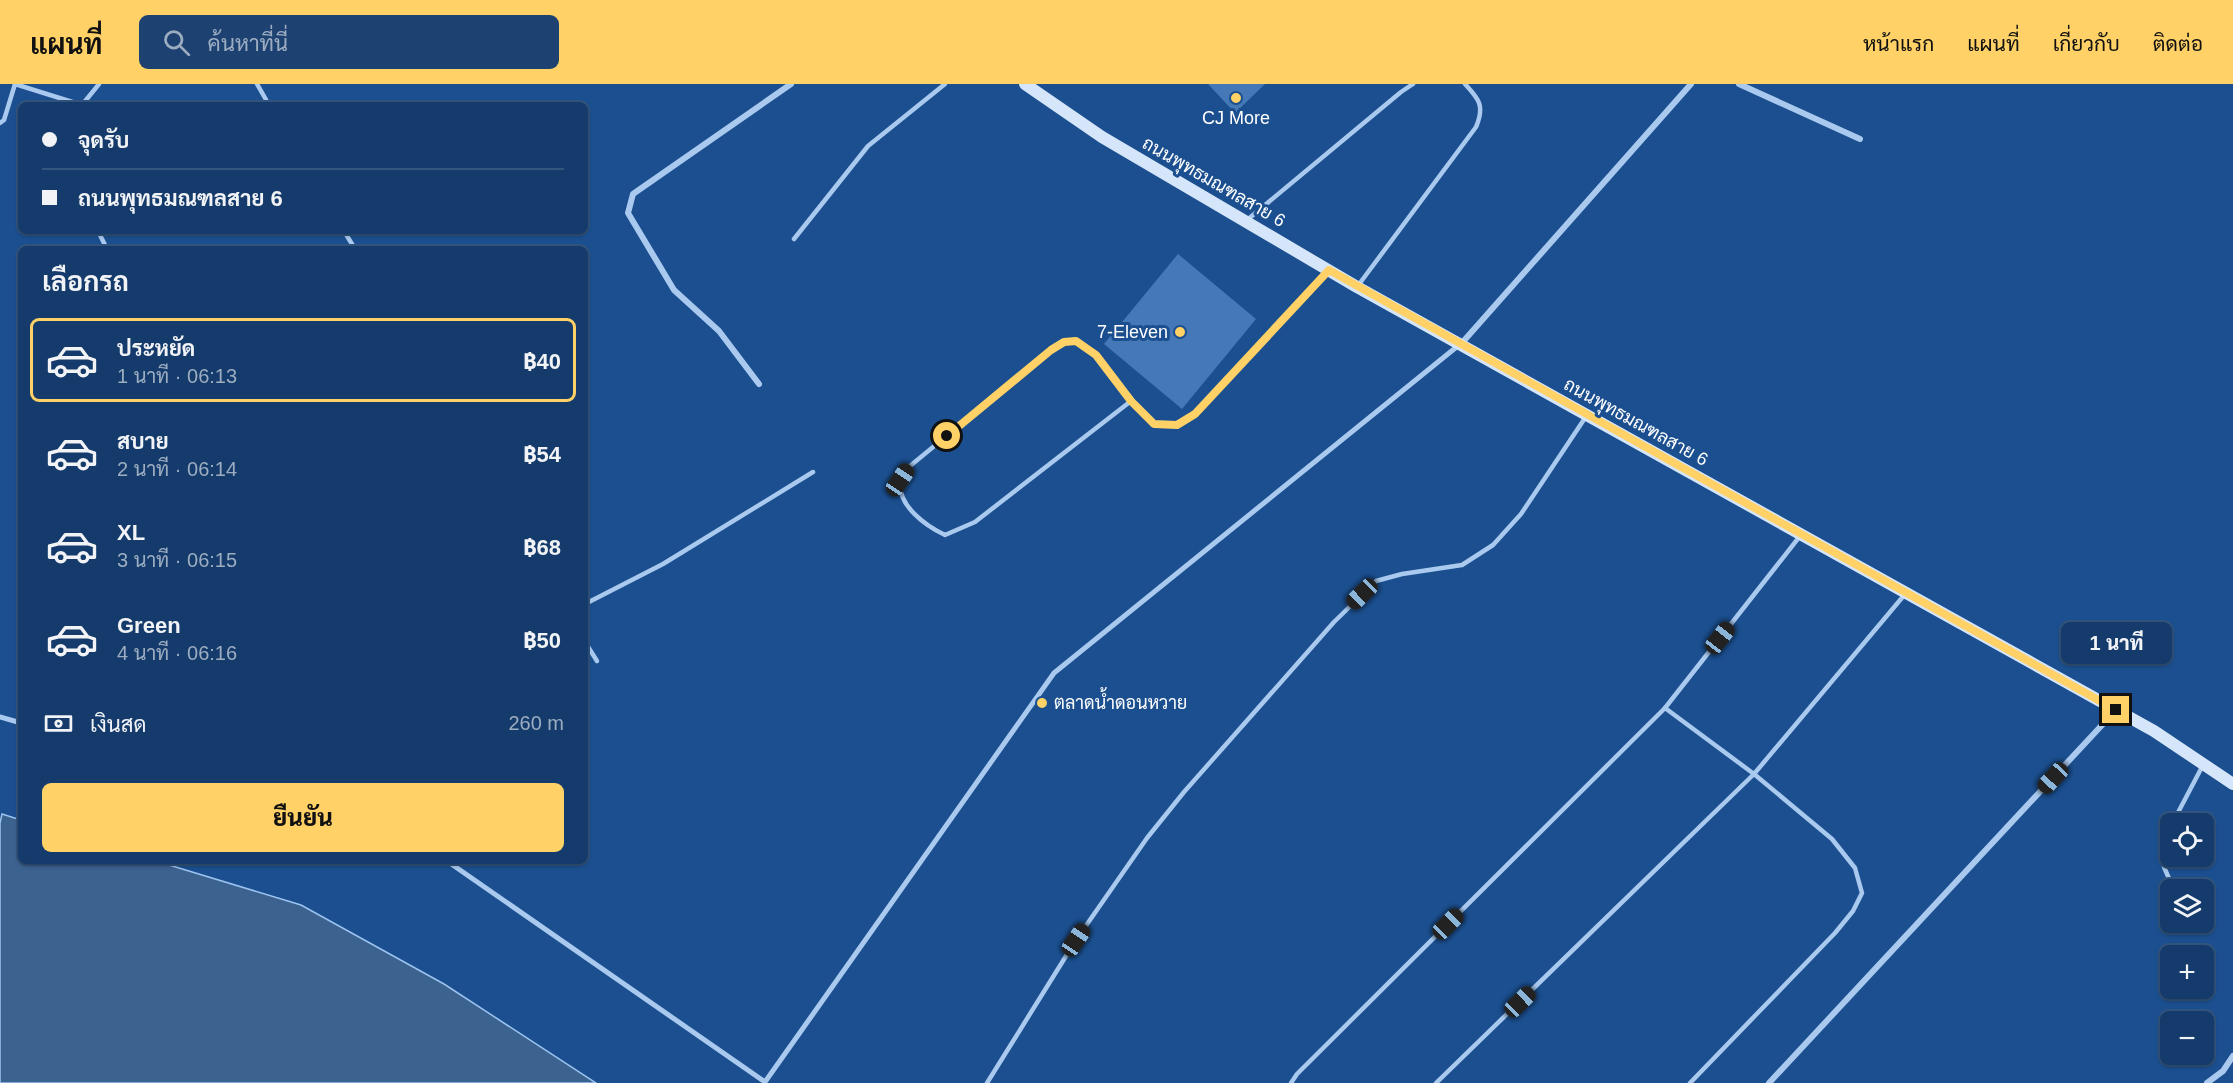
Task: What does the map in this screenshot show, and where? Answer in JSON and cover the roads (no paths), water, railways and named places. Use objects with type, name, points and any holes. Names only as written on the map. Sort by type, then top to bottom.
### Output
[{"type":"main road","name":"ถนนพุทธมณฑลสาย 6","points":[[1026,84],[1102,137],[1357,287],[2154,731],[2233,784]]},
{"type":"street","points":[[759,384],[719,331],[674,290],[628,213],[633,194],[791,84]]},
{"type":"street","points":[[451,864],[765,1082],[1054,674],[1461,344],[1691,84]]},
{"type":"street","points":[[1739,84],[1860,139]]},
{"type":"street","points":[[1769,1083],[2116,710]]},
{"type":"street","points":[[0,717],[18,722]]},
{"type":"street","points":[[2207,1083],[2223,1071],[2233,1056]]},
{"type":"lane","points":[[0,123],[4,120],[15,84],[72,102]]},
{"type":"lane","points":[[84,102],[99,84]]},
{"type":"lane","points":[[257,84],[267,102]]},
{"type":"lane","points":[[794,239],[868,146],[945,84]]},
{"type":"lane","points":[[1245,222],[1413,84]]},
{"type":"lane","points":[[1357,287],[1476,127],[1481,116],[1479,99],[1465,84]]},
{"type":"lane","points":[[1131,401],[975,522],[959,531],[945,536],[934,530],[917,516],[902,497],[900,480],[910,466],[1051,350],[1064,342],[1076,341],[1096,355],[1131,401],[1154,424],[1177,425],[1195,414],[1329,270]]},
{"type":"lane","points":[[987,1083],[1076,940],[1147,838],[1184,792],[1334,622],[1376,581],[1402,574],[1462,566],[1493,545],[1521,514],[1587,415]]},
{"type":"lane","points":[[588,602],[663,564],[813,472]]},
{"type":"lane","points":[[1291,1083],[1297,1074],[1665,708],[1801,534]]},
{"type":"lane","points":[[1436,1083],[1754,774],[1906,593]]},
{"type":"lane","points":[[588,647],[597,661]]},
{"type":"lane","points":[[1665,708],[1754,774],[1832,840],[1855,868],[1862,893],[1853,911],[1835,933],[1690,1083]]},
{"type":"lane","points":[[2178,813],[2204,764]]},
{"type":"water","points":[[2,814],[18,819],[18,864],[166,864],[301,905],[444,984],[596,1083],[0,1083],[0,823]]},
{"type":"place","name":"CJ More","points":[[1236,98]]},
{"type":"place","name":"7-Eleven","points":[[1180,332]]},
{"type":"place","name":"ตลาดน้ำดอนหวาย","points":[[1042,703]]}]
